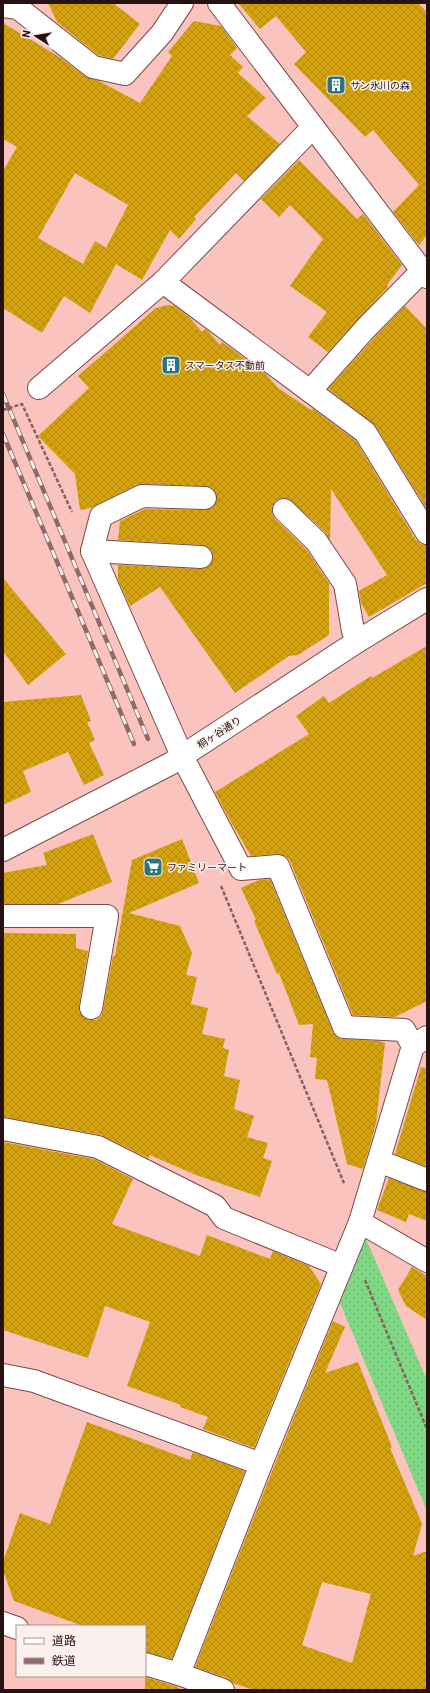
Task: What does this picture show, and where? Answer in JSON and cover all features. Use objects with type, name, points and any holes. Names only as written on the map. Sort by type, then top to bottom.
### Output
[{"type":"street","points":[[3,6],[18,8],[93,67],[125,74],[162,34],[182,3]]},
{"type":"street","points":[[219,3],[425,274],[366,328],[310,391]]},
{"type":"street","points":[[39,388],[164,282],[313,127]]},
{"type":"street","points":[[164,282],[365,432],[427,533]]},
{"type":"street","points":[[179,1674],[261,1464],[360,1222],[420,1041],[404,1030],[344,1027],[278,866],[241,869],[182,756],[92,551],[101,516],[142,496],[205,498]]},
{"type":"street","points":[[284,510],[316,541],[345,584],[353,631],[358,641]]},
{"type":"street","points":[[92,551],[201,557]]},
{"type":"street","name":"桐ヶ谷通り","points":[[3,850],[170,764],[358,641],[427,599]]},
{"type":"street","points":[[3,916],[107,916],[91,1008]]},
{"type":"street","points":[[3,1129],[98,1147],[216,1206],[224,1218],[347,1256]]},
{"type":"street","points":[[379,1161],[427,1180]]},
{"type":"street","points":[[360,1222],[427,1261]]},
{"type":"street","points":[[3,1375],[34,1381],[261,1464]]},
{"type":"street","points":[[3,1624],[16,1628]]},
{"type":"street","points":[[146,1664],[179,1674],[223,1690]]},
{"type":"path","points":[[3,410],[22,404],[72,512]]},
{"type":"path","points":[[218,880],[345,1186]]},
{"type":"path","points":[[347,1256],[427,1428]]},
{"type":"green space","points":[[366,1239],[427,1380],[427,1511],[340,1303]]},
{"type":"building","points":[[48,3],[113,3],[140,24],[113,59],[98,55],[57,22]]},
{"type":"building","points":[[238,3],[418,3],[427,12],[427,235],[419,245],[393,212],[419,185],[373,130],[365,137],[294,64],[306,52],[276,16],[260,29]]},
{"type":"building","points":[[194,21],[221,26],[237,48],[230,55],[243,67],[238,73],[266,98],[247,116],[280,144],[244,181],[236,173],[194,217],[196,219],[179,239],[170,230],[142,280],[116,264],[90,313],[64,296],[42,333],[3,308],[3,171],[17,147],[3,139],[3,23],[61,58],[86,77],[99,81],[140,103],[172,56],[168,52]],"holes":[[[75,173],[128,205],[106,248],[95,241],[83,264],[38,238]]]},
{"type":"building","points":[[299,160],[357,219],[363,214],[402,265],[387,285],[388,287],[328,352],[308,337],[327,312],[290,286],[323,239],[290,205],[279,217],[261,199]]},
{"type":"building","points":[[168,305],[175,306],[190,318],[202,332],[205,329],[207,330],[220,345],[222,342],[266,374],[278,388],[311,410],[313,409],[356,441],[416,540],[421,544],[427,545],[427,583],[369,617],[361,603],[359,591],[387,575],[331,489],[330,540],[325,532],[292,501],[287,498],[281,498],[275,501],[272,507],[272,514],[275,519],[306,549],[329,583],[329,635],[298,655],[289,656],[235,693],[160,587],[130,606],[118,580],[118,565],[200,569],[206,568],[211,564],[213,558],[212,552],[208,547],[202,545],[118,540],[120,521],[145,509],[211,509],[215,505],[217,499],[216,492],[211,487],[205,486],[142,484],[137,485],[91,508],[80,510],[75,474],[38,436],[89,388],[78,376],[156,308]]},
{"type":"building","points":[[405,306],[427,329],[427,509],[375,425],[328,389]]},
{"type":"building","points":[[3,578],[66,654],[28,685],[3,651]]},
{"type":"building","points":[[427,646],[427,1001],[395,1017],[353,1015],[290,861],[285,856],[277,854],[251,856],[215,792],[309,734],[296,716],[324,696],[329,703],[371,676],[372,678]]},
{"type":"building","points":[[81,695],[91,721],[87,722],[95,740],[89,743],[104,775],[84,785],[68,752],[23,771],[31,792],[3,805],[3,702]]},
{"type":"building","points":[[93,834],[112,882],[58,904],[3,904],[3,873],[47,865],[43,853]]},
{"type":"building","points":[[182,839],[199,883],[129,913],[180,926],[192,953],[186,975],[197,977],[191,1004],[208,1008],[202,1034],[225,1039],[223,1048],[229,1050],[224,1076],[240,1080],[234,1109],[254,1116],[247,1137],[268,1143],[263,1158],[272,1161],[260,1197],[196,1175],[150,1155],[148,1158],[101,1135],[3,1117],[3,933],[76,934],[76,948],[88,951],[79,1012],[88,1020],[96,1020],[101,1016],[103,1010],[113,956],[115,956],[132,860]]},
{"type":"building","points":[[270,879],[333,1032],[337,1037],[343,1039],[379,1041],[385,1043],[376,1124],[363,1169],[347,1164],[327,1080],[315,1079],[317,1058],[310,1057],[313,1024],[299,1025],[279,973],[277,974],[254,921],[256,920],[241,888],[259,880]]},
{"type":"building","points":[[421,1067],[427,1068],[427,1167],[395,1154]]},
{"type":"building","points":[[3,1142],[94,1159],[133,1179],[112,1224],[200,1256],[207,1235],[270,1259],[273,1251],[309,1266],[321,1284],[254,1448],[203,1429],[208,1417],[180,1407],[181,1405],[127,1386],[150,1322],[105,1306],[88,1358],[3,1330]]},
{"type":"building","points":[[389,1178],[427,1192],[427,1221],[409,1214],[406,1222],[377,1210]]},
{"type":"building","points":[[412,1267],[427,1276],[427,1320],[406,1306],[398,1290]]},
{"type":"building","points":[[333,1321],[345,1327],[325,1373],[358,1362],[392,1447],[390,1448],[422,1524],[413,1556],[427,1551],[427,1690],[254,1690],[233,1683],[227,1678],[195,1667]],"holes":[[[322,1582],[371,1594],[352,1663],[302,1645]]]},
{"type":"building","points":[[87,1422],[190,1460],[193,1452],[245,1471],[172,1659],[146,1652],[146,1625],[80,1625],[14,1601],[3,1570],[3,1562],[20,1513],[50,1524]]},
{"type":"building","points":[[145,1677],[175,1686],[183,1690],[145,1690]]},
{"type":"railway","points":[[3,394],[148,739]]},
{"type":"railway","points":[[3,434],[134,744]]},
{"type":"place","name":"サン氷川の森","points":[[336,85]]},
{"type":"place","name":"スマータス不動前","points":[[171,365]]},
{"type":"place","name":"ファミリーマート","points":[[153,867]]}]
